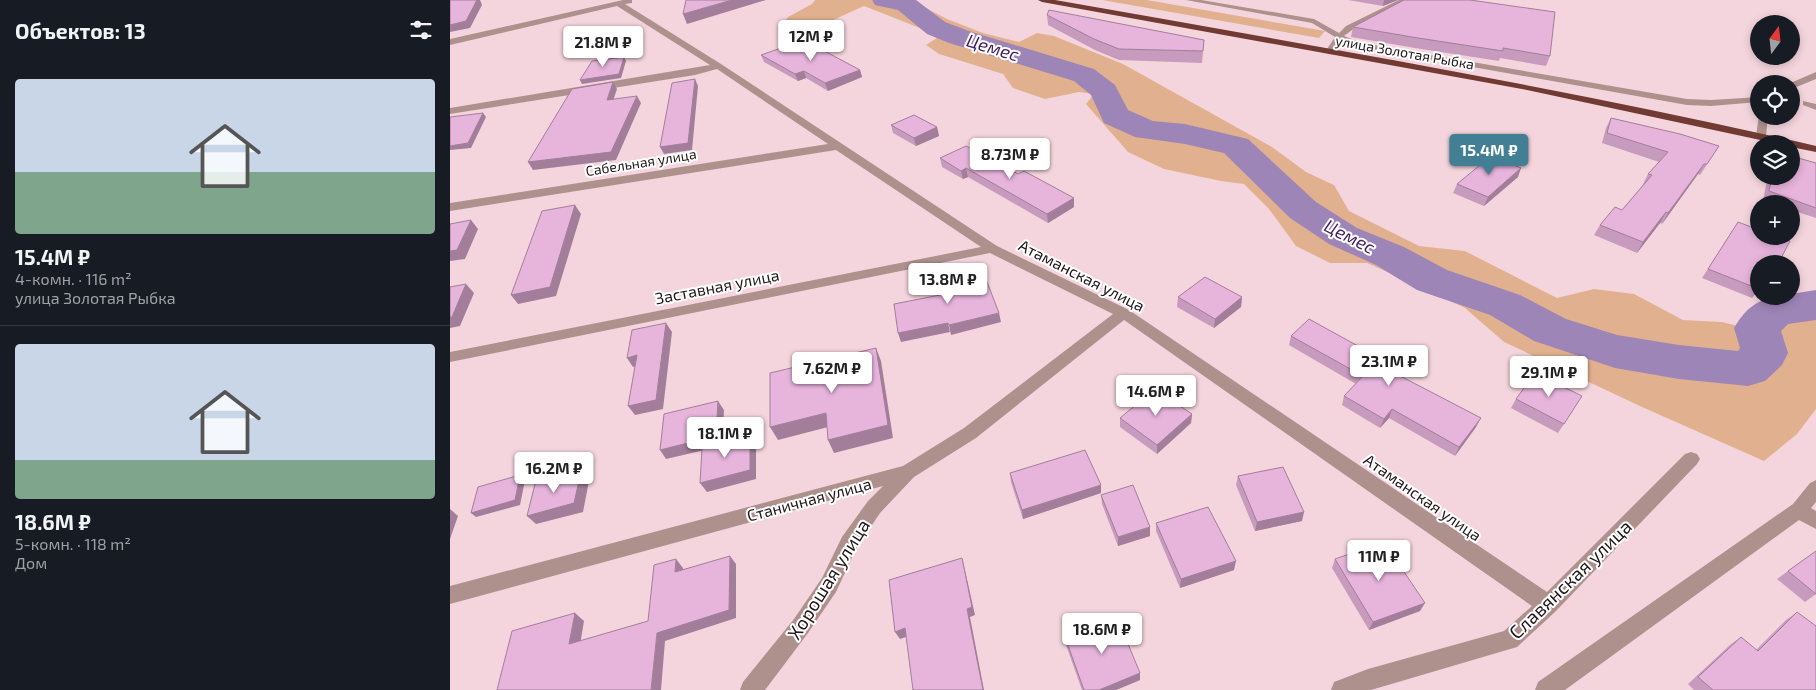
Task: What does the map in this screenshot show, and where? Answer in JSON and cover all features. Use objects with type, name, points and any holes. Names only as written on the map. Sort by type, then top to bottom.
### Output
[{"type":"highway","name":"улица Золотая Рыбка","points":[[1042,0],[1526,88],[1756,135]]},
{"type":"highway","name":"улица Золотая Рыбка","points":[[1800,145],[1816,149]]},
{"type":"street","points":[[450,42],[625,2]]},
{"type":"street","name":"Атаманская улица","points":[[625,2],[992,249],[1124,313],[1548,605]]},
{"type":"street","points":[[450,111],[695,72],[718,66]]},
{"type":"street","points":[[1800,82],[1816,75]]},
{"type":"street","name":"Сабельная улица","points":[[450,207],[838,146]]},
{"type":"street","name":"Заставная улица","points":[[450,357],[992,249]]},
{"type":"street","name":"Станичная улица","points":[[450,596],[908,472],[970,433],[1124,313]]},
{"type":"street","name":"Славянская улица","points":[[1342,690],[1368,680],[1510,640],[1548,605],[1692,459]]},
{"type":"street","name":"Хорошая улица","points":[[751,690],[824,593],[849,543],[874,506],[908,472]]},
{"type":"street","points":[[1546,690],[1799,510],[1816,488]]},
{"type":"street","points":[[1799,510],[1816,521]]},
{"type":"lane","points":[[1189,0],[1314,22],[1360,45],[1688,102],[1711,103],[1750,100]]},
{"type":"lane","points":[[1330,52],[1339,36],[1349,28],[1404,0]]},
{"type":"lane","points":[[1806,103],[1816,107]]},
{"type":"shaded area","points":[[815,0],[901,0],[924,7],[947,19],[983,33],[1019,42],[1037,33],[1054,36],[1123,64],[1272,147],[1306,172],[1334,185],[1349,211],[1419,246],[1465,251],[1557,298],[1594,289],[1634,294],[1683,320],[1722,322],[1771,334],[1788,321],[1787,305],[1800,305],[1800,297],[1816,295],[1816,409],[1797,434],[1764,461],[1642,407],[1504,342],[1465,308],[1419,286],[1367,263],[1330,263],[1296,246],[1269,209],[1244,184],[1164,169],[1128,152],[1086,104],[1094,94],[1079,92],[1045,99],[1013,88],[1003,74],[939,54],[926,45],[940,36],[864,6],[811,30],[780,29],[788,17],[812,4]]},
{"type":"shaded area","points":[[1102,0],[1147,0],[1325,31],[1319,38]]},
{"type":"building","points":[[450,0],[477,0],[466,21],[450,25]]},
{"type":"building","points":[[686,0],[732,0],[683,14]]},
{"type":"building","points":[[1404,0],[1470,0],[1555,12],[1550,56],[1503,48],[1503,51],[1353,27]]},
{"type":"building","points":[[1049,10],[1204,40],[1203,51],[1119,49],[1094,39],[1047,15]]},
{"type":"building","points":[[804,40],[860,70],[825,83],[804,71],[795,74],[761,55]]},
{"type":"building","points":[[624,57],[619,74],[580,80],[592,61]]},
{"type":"building","points":[[695,79],[688,143],[660,147],[672,83]]},
{"type":"building","points":[[613,82],[607,100],[637,96],[611,152],[528,162],[572,89]]},
{"type":"building","points":[[483,113],[468,143],[450,146],[450,117]]},
{"type":"building","points":[[914,115],[937,127],[914,138],[891,125]]},
{"type":"building","points":[[1611,118],[1680,134],[1719,146],[1707,164],[1704,164],[1668,213],[1666,212],[1643,242],[1600,225],[1615,207],[1622,210],[1652,175],[1648,174],[1668,152],[1607,133]]},
{"type":"building","points":[[966,146],[1018,174],[1024,171],[1074,198],[1047,214],[966,168],[961,171],[940,158]]},
{"type":"building","points":[[1491,156],[1521,168],[1488,197],[1457,184]]},
{"type":"building","points":[[1800,159],[1816,163],[1816,208],[1800,202],[1800,195],[1780,195],[1769,191],[1770,185],[1800,185]]},
{"type":"building","points":[[575,205],[550,287],[511,295],[542,211]]},
{"type":"building","points":[[471,220],[457,250],[450,251],[450,224]]},
{"type":"building","points":[[1738,222],[1750,227],[1750,245],[1788,245],[1783,255],[1750,255],[1750,285],[1708,269]]},
{"type":"building","points":[[984,274],[999,313],[949,325],[948,323],[898,333],[894,304],[940,295],[937,285]]},
{"type":"building","points":[[1205,277],[1242,297],[1215,319],[1178,297]]},
{"type":"building","points":[[466,284],[452,317],[450,317],[450,287]]},
{"type":"building","points":[[1309,319],[1387,362],[1383,367],[1481,418],[1459,447],[1392,409],[1384,419],[1344,396],[1363,376],[1291,336]]},
{"type":"building","points":[[666,323],[656,400],[628,406],[637,355],[627,358],[632,330]]},
{"type":"building","points":[[876,348],[888,425],[828,440],[826,413],[770,427],[770,373]]},
{"type":"building","points":[[1535,373],[1582,396],[1564,424],[1516,399]]},
{"type":"building","points":[[1155,389],[1192,414],[1157,445],[1120,418]]},
{"type":"building","points":[[718,401],[716,436],[660,450],[664,414]]},
{"type":"building","points":[[750,436],[750,470],[700,483],[702,448]]},
{"type":"building","points":[[1085,450],[1101,485],[1022,510],[1010,473]]},
{"type":"building","points":[[1283,467],[1304,512],[1257,522],[1238,476]]},
{"type":"building","points":[[581,472],[574,503],[527,516],[535,484]]},
{"type":"building","points":[[520,475],[515,500],[471,513],[478,487]]},
{"type":"building","points":[[1133,485],[1150,527],[1118,537],[1101,495]]},
{"type":"building","points":[[1208,507],[1236,561],[1181,579],[1156,523]]},
{"type":"building","points":[[1384,542],[1425,603],[1373,622],[1335,559]]},
{"type":"building","points":[[1816,551],[1816,594],[1788,571]]},
{"type":"building","points":[[730,556],[729,610],[657,633],[651,690],[497,690],[512,631],[575,613],[569,644],[648,621],[654,565],[676,559],[675,572]]},
{"type":"building","points":[[962,558],[972,607],[967,609],[983,690],[913,690],[905,628],[895,632],[889,580]]},
{"type":"building","points":[[1797,612],[1816,626],[1816,690],[1713,690],[1698,677],[1741,637],[1758,651]]},
{"type":"building","points":[[1117,617],[1140,673],[1099,690],[1084,690],[1065,637]]},
{"type":"waterway","name":"Цемес","points":[[884,0],[906,4],[936,28],[959,37],[1084,75],[1104,91],[1115,116],[1147,130],[1185,134],[1236,146],[1303,210],[1343,236],[1390,256],[1432,280],[1505,305],[1550,330],[1615,351],[1679,362],[1748,369],[1765,353],[1757,328],[1775,311],[1816,305]]}]
